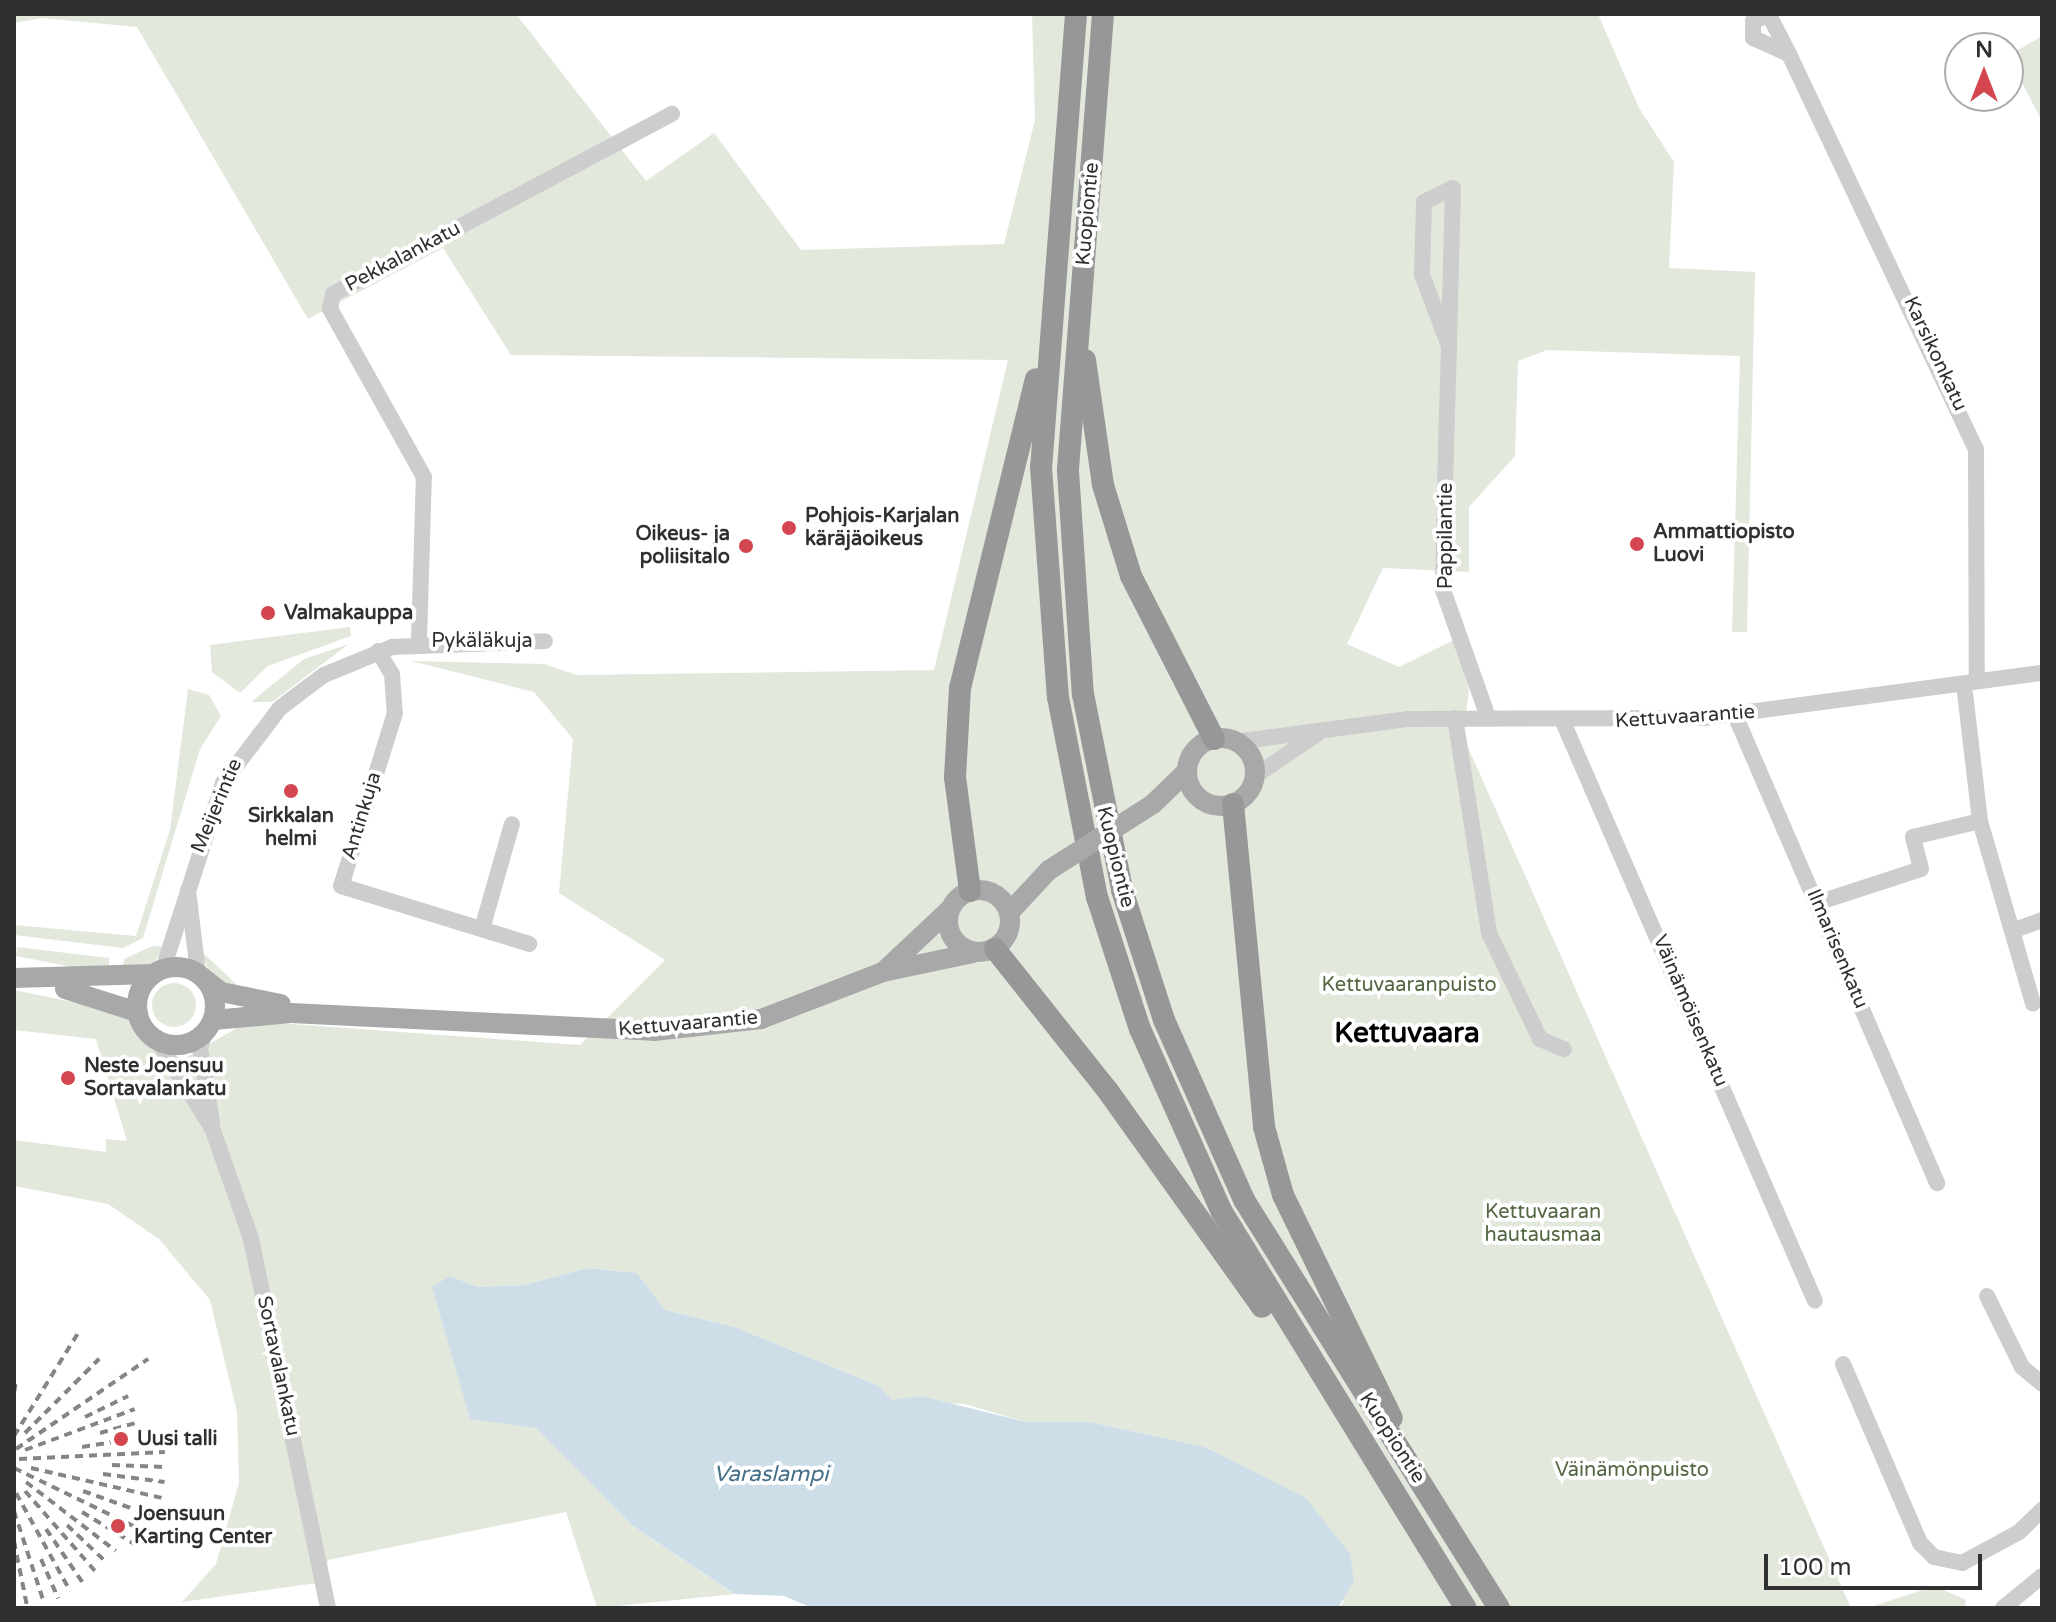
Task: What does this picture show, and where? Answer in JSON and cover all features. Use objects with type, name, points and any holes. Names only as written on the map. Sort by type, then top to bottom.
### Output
[{"type":"highway","name":"Kuopiontie","points":[[1076,14],[1041,467],[1045,563],[1067,764],[1097,897],[1140,1029],[1197,1161],[1353,1430],[1466,1608]]},
{"type":"highway","name":"Kuopiontie","points":[[1103,14],[1078,316],[1070,561],[1092,759],[1135,936],[1244,1200],[1499,1608]]},
{"type":"highway","points":[[980,891],[955,777],[960,688],[1051,313]]},
{"type":"highway","points":[[1078,316],[1103,485],[1131,576],[1225,740]]},
{"type":"highway","points":[[1233,804],[1264,1127],[1283,1195],[1418,1478]]},
{"type":"highway","points":[[984,951],[1108,1091],[1353,1430]]},
{"type":"main road","points":[[1045,873],[980,891],[949,910],[951,937],[984,951],[1008,933],[1009,913],[1045,873],[1153,804],[1187,771],[1195,750],[1225,740],[1250,755],[1255,776],[1233,804],[1197,796],[1153,804]]},
{"type":"main road","points":[[1187,771],[1197,796]]},
{"type":"main road","points":[[980,891],[1009,913]]},
{"type":"main road","name":"Kettuvaarantie","points":[[883,972],[949,910]]},
{"type":"main road","name":"Kettuvaarantie","points":[[209,1026],[291,1013],[601,1031],[700,1026],[761,1019],[883,972],[984,951]]},
{"type":"main road","points":[[137,1012],[158,971]]},
{"type":"main road","points":[[158,971],[203,977],[209,1026],[184,1044],[158,1041],[137,1012],[111,998],[14,978],[158,971]]},
{"type":"main road","name":"Kettuvaarantie","points":[[203,977],[241,998],[436,1021]]},
{"type":"street","name":"Karsikonkatu","points":[[1789,54],[1976,449],[1977,680]]},
{"type":"street","name":"Pekkalankatu","points":[[419,641],[424,477],[330,309],[333,294],[672,114]]},
{"type":"street","name":"Pappilantie","points":[[1449,346],[1422,275],[1424,202],[1453,188],[1443,590],[1488,717]]},
{"type":"street","name":"Pykäläkuja","points":[[419,641],[545,641]]},
{"type":"street","name":"Meijerintie","points":[[158,971],[223,783],[260,727],[324,675],[378,651],[419,641]]},
{"type":"street","name":"Antinkuja","points":[[378,651],[392,674],[395,713],[341,886],[529,944]]},
{"type":"street","name":"Kettuvaarantie","points":[[1225,740],[1391,720],[1488,717],[1563,722],[1735,715],[2042,673]]},
{"type":"street","points":[[1965,693],[1980,821],[2033,1003]]},
{"type":"street","name":"Ilmarisenkatu","points":[[1735,715],[1937,1183]]},
{"type":"street","points":[[1455,718],[1489,933],[1540,1039],[1564,1049]]},
{"type":"street","name":"Väinämöisenkatu","points":[[1563,722],[1815,1301]]},
{"type":"street","name":"Kettuvaarantie","points":[[1255,776],[1325,729]]},
{"type":"street","points":[[1817,903],[1921,869],[1913,837],[1980,821]]},
{"type":"street","points":[[482,929],[512,824]]},
{"type":"street","name":"Meijerintie","points":[[187,884],[203,977]]},
{"type":"street","points":[[2012,931],[2042,920]]},
{"type":"street","name":"Sortavalankatu","points":[[209,1026],[202,1065],[212,1128],[251,1239],[328,1608]]},
{"type":"street","name":"Sortavalankatu","points":[[158,1041],[212,1128]]},
{"type":"street","points":[[1987,1296],[2022,1367],[2042,1384]]},
{"type":"street","points":[[1843,1364],[1920,1543],[1934,1557],[1962,1563],[2019,1532],[2042,1510]]},
{"type":"street","points":[[2003,1608],[2042,1576]]},
{"type":"green space","points":[[14,14],[516,14],[646,181],[714,133],[801,250],[1004,244],[1035,120],[1032,14],[1598,14],[1639,108],[1674,162],[1669,268],[1755,272],[1747,632],[1732,632],[1740,356],[1547,350],[1518,361],[1515,456],[1469,507],[1469,572],[1383,568],[1347,644],[1399,667],[1460,637],[1469,691],[1463,736],[1851,1608],[1338,1608],[1344,1602],[1262,1476],[1205,1447],[1090,1422],[1026,1422],[965,1404],[892,1401],[879,1386],[735,1327],[665,1310],[637,1273],[588,1268],[524,1285],[478,1287],[450,1276],[536,1428],[633,1526],[735,1594],[597,1608],[566,1512],[328,1560],[317,1583],[182,1602],[216,1564],[239,1483],[237,1412],[210,1300],[159,1239],[108,1204],[14,1186],[14,1140],[106,1152],[106,1139],[127,1141],[96,1039],[14,1030],[14,990],[127,1013],[169,1067],[249,1021],[580,1045],[665,960],[559,893],[573,739],[534,692],[411,661],[544,664],[577,675],[934,670],[1008,360],[511,355],[443,248],[308,319],[137,27],[42,18],[14,23]]},
{"type":"green space","points":[[2042,36],[2042,121],[2024,87],[2024,47]]},
{"type":"green space","points":[[350,627],[351,636],[268,666],[240,693],[212,672],[210,645]]},
{"type":"green space","points":[[349,644],[272,702],[251,702],[304,659]]},
{"type":"green space","points":[[188,689],[209,695],[221,716],[200,749],[143,938],[123,948],[14,935],[14,925],[136,936],[170,830]]},
{"type":"green space","points":[[152,946],[163,947],[154,963],[121,972],[124,959]]},
{"type":"green space","points":[[17,947],[109,958],[109,974],[16,956]]},
{"type":"green space","points":[[199,949],[236,984],[235,991],[209,971]]},
{"type":"green space","points":[[174,983],[189,990],[196,1005],[189,1020],[174,1027],[159,1020],[152,1005],[159,990]]},
{"type":"green space","points":[[1935,1586],[1966,1600],[1965,1608],[1867,1608]]},
{"type":"water","name":"Varaslampi","points":[[588,1268],[637,1273],[665,1310],[735,1327],[879,1386],[892,1400],[921,1396],[1026,1422],[1090,1422],[1205,1447],[1306,1498],[1350,1554],[1354,1580],[1338,1608],[812,1608],[784,1596],[735,1594],[633,1526],[536,1428],[470,1419],[432,1287],[450,1276],[478,1287],[524,1285]]},
{"type":"railway","points":[[14,1436],[80,1330]]},
{"type":"railway","points":[[25,1433],[99,1359]]},
{"type":"railway","points":[[16,1449],[148,1359]]},
{"type":"railway","points":[[14,1392],[16,1383]]},
{"type":"railway","points":[[85,1417],[128,1396]]},
{"type":"railway","points":[[25,1450],[135,1409]]},
{"type":"railway","points":[[100,1433],[139,1422]]},
{"type":"railway","points":[[82,1447],[144,1437]]},
{"type":"railway","points":[[19,1459],[165,1452]]},
{"type":"railway","points":[[112,1465],[165,1467]]},
{"type":"railway","points":[[14,1468],[150,1534]]},
{"type":"railway","points":[[31,1468],[162,1498]]},
{"type":"railway","points":[[103,1474],[164,1482]]},
{"type":"railway","points":[[26,1482],[116,1551]]},
{"type":"railway","points":[[25,1491],[96,1572]]},
{"type":"railway","points":[[83,1491],[156,1517]]},
{"type":"railway","points":[[16,1493],[70,1591]]},
{"type":"railway","points":[[14,1511],[44,1603]]},
{"type":"railway","points":[[82,1512],[141,1548]]},
{"type":"railway","points":[[67,1525],[106,1562]]},
{"type":"railway","points":[[46,1529],[83,1583]]},
{"type":"railway","points":[[14,1541],[27,1606]]},
{"type":"railway","points":[[41,1559],[58,1598]]},
{"type":"place","name":"Pohjois-Karjalan käräjäoikeus","points":[[789,528]]},
{"type":"place","name":"Ammattiopisto Luovi","points":[[1637,544]]},
{"type":"place","name":"Oikeus- ja poliisitalo","points":[[746,546]]},
{"type":"place","name":"Valmakauppa","points":[[268,613]]},
{"type":"place","name":"Sirkkalan helmi","points":[[291,791]]},
{"type":"place","name":"Neste Joensuu Sortavalankatu","points":[[68,1078]]},
{"type":"place","name":"Uusi talli","points":[[121,1439]]},
{"type":"place","name":"Joensuun Karting Center","points":[[118,1526]]},
{"type":"district","name":"Kettuvaara","points":[[1407,1033]]},
{"type":"park label","name":"Kettuvaaranpuisto","points":[[1409,985]]},
{"type":"park label","name":"Kettuvaaran hautausmaa","points":[[1543,1224]]},
{"type":"park label","name":"Väinämönpuisto","points":[[1632,1470]]}]
